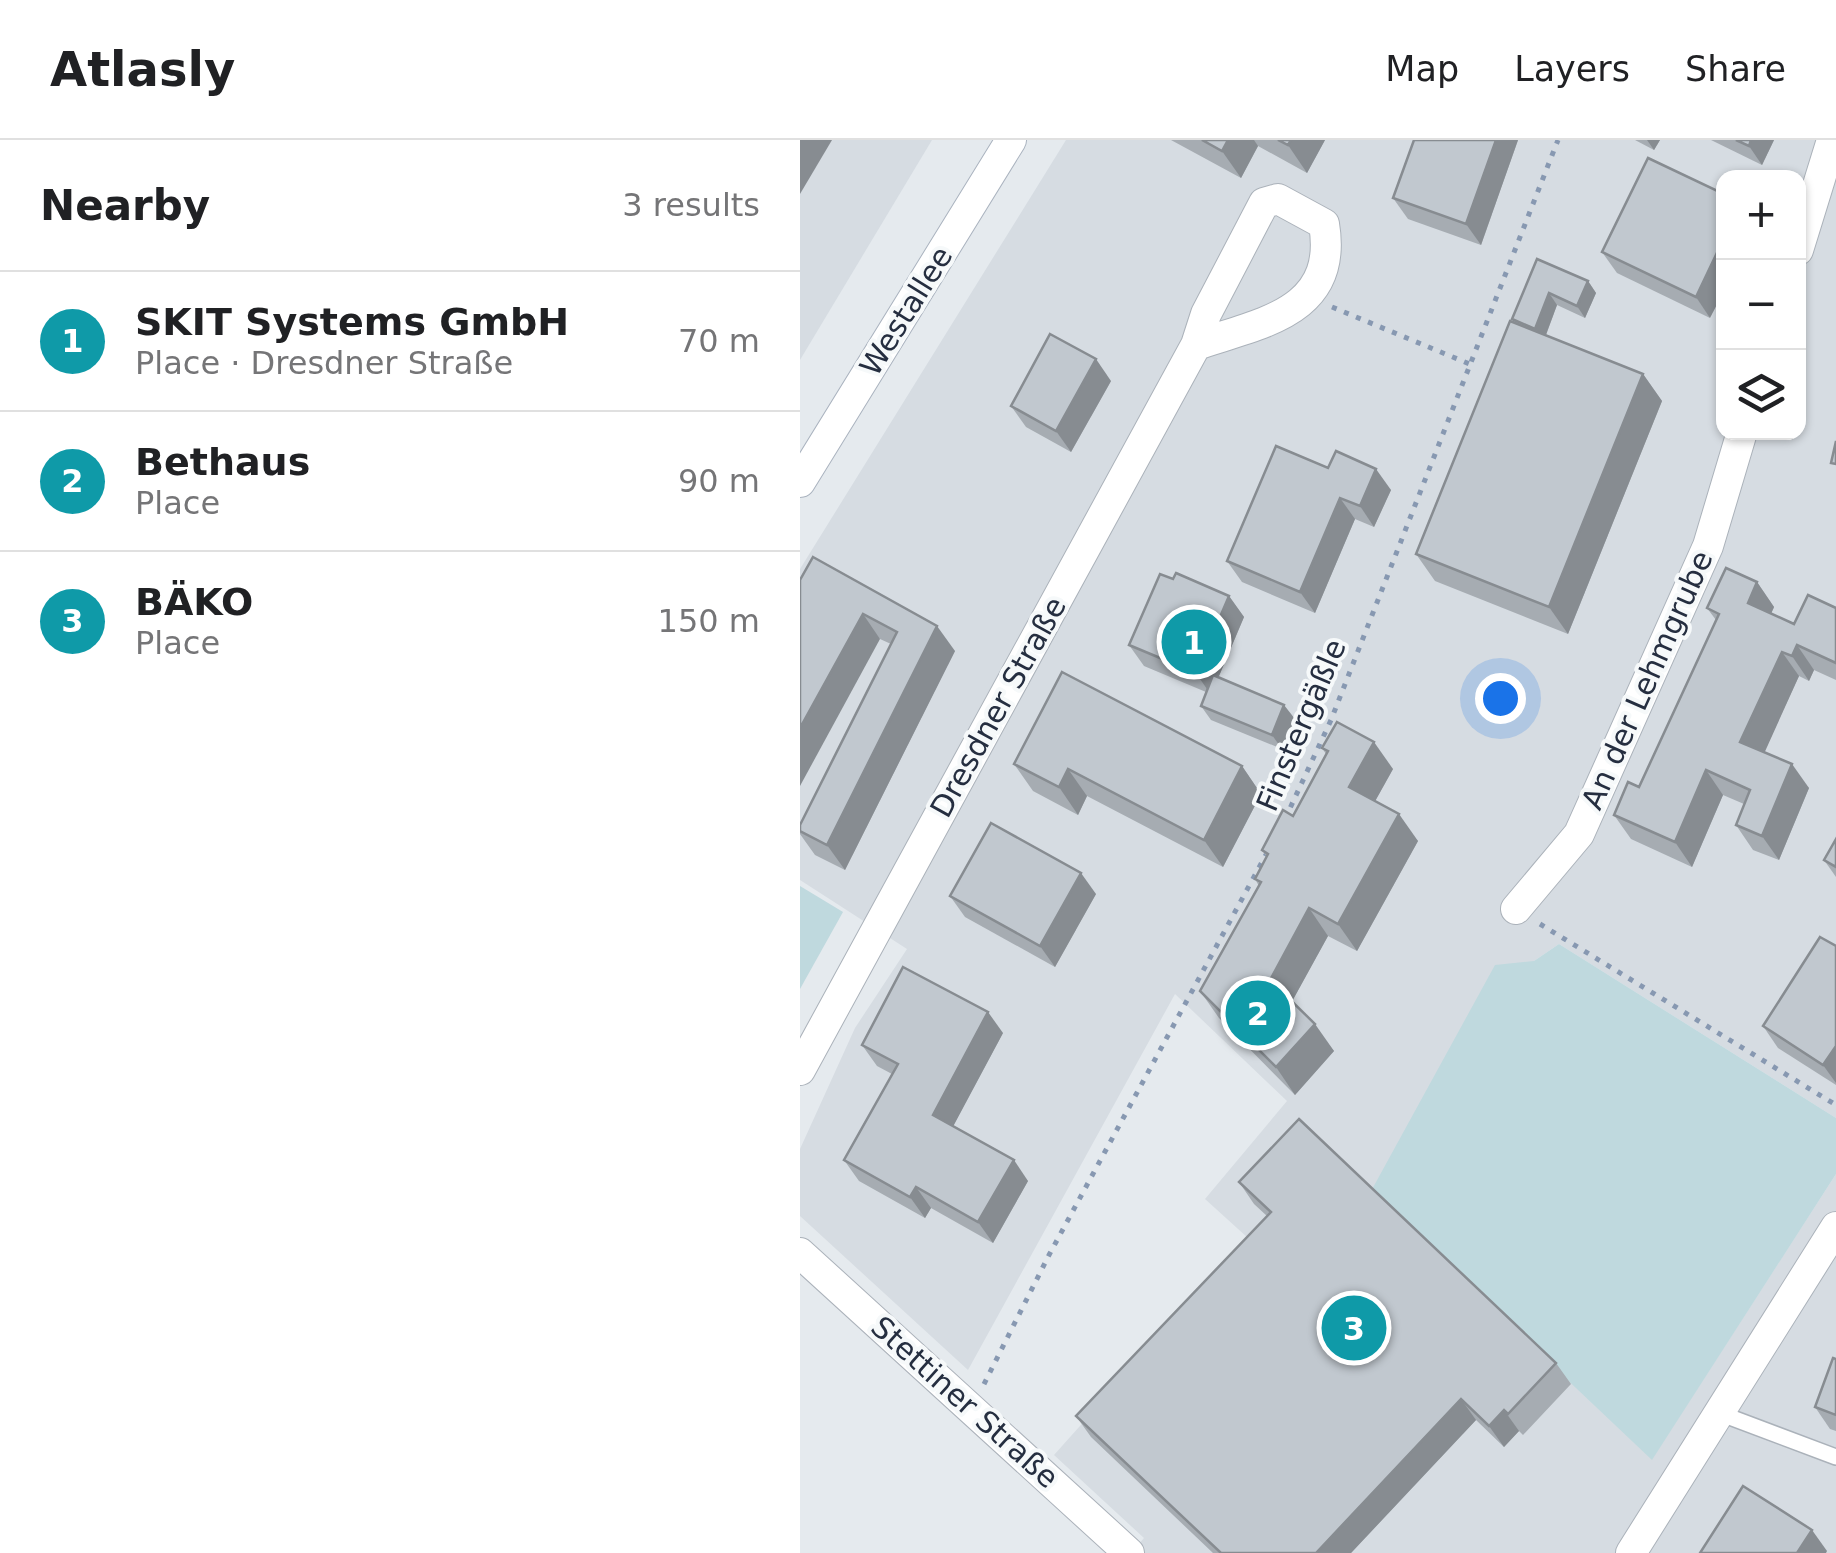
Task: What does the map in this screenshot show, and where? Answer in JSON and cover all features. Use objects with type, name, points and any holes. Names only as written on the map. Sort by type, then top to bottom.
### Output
[{"type":"street","name":"Westallee","points":[[800,482],[1011,140]]},
{"type":"street","points":[[1806,224],[1832,140]]},
{"type":"street","name":"Dresdner Straße","points":[[800,1070],[1196,344],[1206,314],[1264,203],[1278,200],[1324,224],[1328,246],[1307,298]]},
{"type":"street","points":[[1196,344],[1292,313],[1307,298]]},
{"type":"street","name":"An der Lehmgrube","points":[[1516,909],[1579,834],[1708,546],[1740,440]]},
{"type":"street","points":[[1631,1553],[1836,1227]]},
{"type":"street","name":"Stettiner Straße","points":[[800,1253],[1129,1553]]},
{"type":"lane","points":[[1719,1413],[1836,1456]]},
{"type":"path","name":"Finstergäßle","points":[[1280,830],[1331,720],[1558,140]]},
{"type":"path","points":[[1307,298],[1472,366]]},
{"type":"path","name":"Finstergäßle","points":[[972,1408],[1048,1255],[1270,846]]},
{"type":"path","points":[[1516,909],[1836,1105]]},
{"type":"shaded area","points":[[800,140],[932,140],[800,360]]},
{"type":"shaded area","points":[[1066,140],[1836,140],[1836,1118],[1559,944],[1534,961],[1652,1459],[1836,1174],[1836,1553],[1131,1553],[1144,1538],[1054,1455],[1248,1238],[1205,1199],[1287,1101],[1175,994],[968,1370],[800,1216],[800,1149],[855,1028],[907,949],[800,880],[800,569]]},
{"type":"shaded area","points":[[800,886],[843,912],[800,989]]},
{"type":"shaded area","points":[[1559,944],[1836,1118],[1836,1174],[1652,1460],[1370,1193],[1495,965],[1534,961]]},
{"type":"building","points":[[1202,140],[1228,140],[1222,151]]},
{"type":"building","points":[[1414,140],[1496,140],[1466,224],[1393,198]]},
{"type":"building","points":[[1648,158],[1716,190],[1716,255],[1696,297],[1602,252]]},
{"type":"building","points":[[1537,259],[1588,281],[1577,306],[1549,293],[1535,329],[1512,319]]},
{"type":"building","points":[[1510,321],[1643,374],[1549,607],[1416,554]]},
{"type":"building","points":[[1050,334],[1096,359],[1056,431],[1011,406]]},
{"type":"building","points":[[1276,446],[1328,468],[1336,451],[1376,469],[1360,506],[1340,498],[1300,592],[1227,561]]},
{"type":"building","points":[[813,557],[937,626],[827,845],[800,831],[800,825],[897,632],[863,614],[800,728],[800,580]]},
{"type":"building","points":[[1726,568],[1757,582],[1748,603],[1794,624],[1808,595],[1836,608],[1836,663],[1797,645],[1792,656],[1782,652],[1740,742],[1792,764],[1762,836],[1736,825],[1750,790],[1706,770],[1675,842],[1614,815],[1628,782],[1639,787],[1719,614],[1707,608]]},
{"type":"building","points":[[1176,573],[1229,596],[1196,673],[1129,645],[1160,574],[1173,579]]},
{"type":"building","points":[[1062,672],[1242,766],[1204,840],[1068,769],[1059,787],[1014,764]]},
{"type":"building","points":[[1213,675],[1284,705],[1272,735],[1201,706]]},
{"type":"building","points":[[1337,722],[1374,742],[1349,787],[1399,814],[1338,924],[1309,908],[1270,980],[1315,1024],[1276,1067],[1200,991],[1261,882],[1255,879],[1268,854],[1262,850],[1283,810],[1293,816],[1328,751],[1322,748]]},
{"type":"building","points":[[991,823],[1081,873],[1040,946],[950,896]]},
{"type":"building","points":[[1836,839],[1836,867],[1824,860]]},
{"type":"building","points":[[1820,937],[1836,946],[1836,1046],[1823,1065],[1763,1026]]},
{"type":"building","points":[[903,967],[988,1012],[933,1115],[1014,1160],[978,1222],[916,1187],[910,1197],[844,1160],[898,1064],[862,1045]]},
{"type":"building","points":[[1299,1119],[1556,1363],[1508,1414],[1504,1410],[1489,1426],[1461,1399],[1316,1553],[1221,1553],[1076,1416],[1271,1212],[1239,1182]]},
{"type":"building","points":[[1833,1358],[1836,1359],[1836,1415],[1815,1407]]},
{"type":"building","points":[[1743,1486],[1812,1530],[1797,1553],[1700,1553]]},
{"type":"place","name":"SKIT Systems GmbH","points":[[1194,642]]},
{"type":"place","name":"Bethaus","points":[[1258,1013]]},
{"type":"place","name":"BÄKO","points":[[1354,1328]]}]
